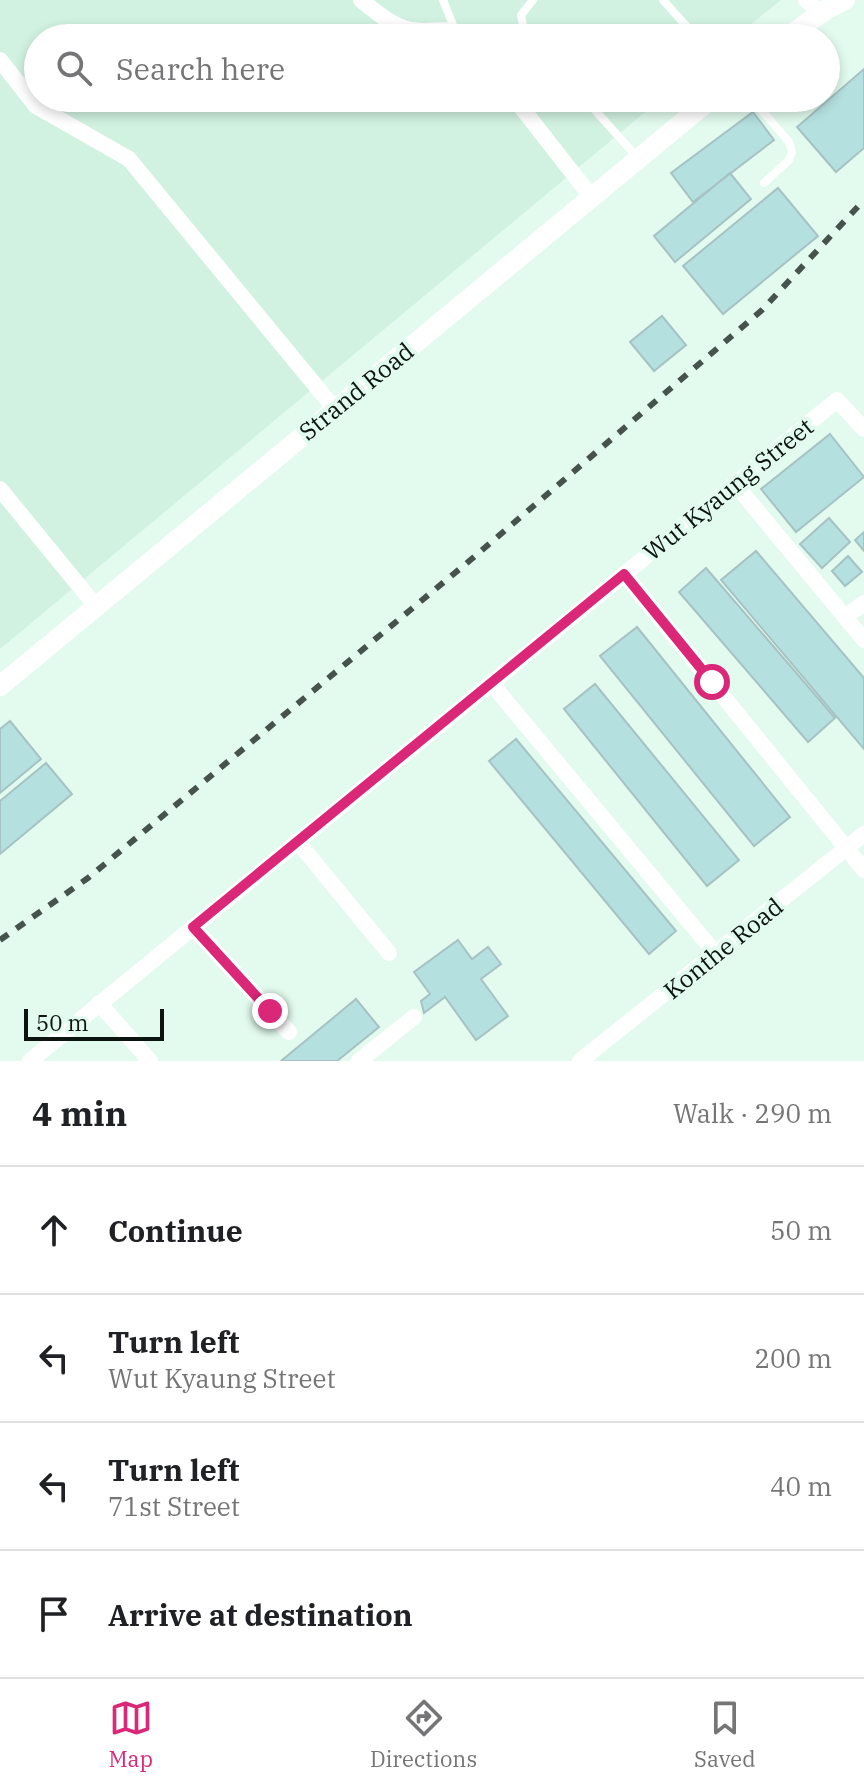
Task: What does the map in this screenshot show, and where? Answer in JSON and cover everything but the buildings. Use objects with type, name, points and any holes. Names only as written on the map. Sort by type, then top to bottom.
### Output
[{"type":"street","points":[[361,0],[396,24]]},
{"type":"street","points":[[789,24],[816,4],[845,0]]},
{"type":"street","points":[[798,24],[816,4]]},
{"type":"street","points":[[0,60],[24,91]]},
{"type":"street","points":[[47,112],[129,159],[331,406]]},
{"type":"street","points":[[525,112],[590,196]]},
{"type":"street","name":"Strand Road","points":[[637,157],[684,112]]},
{"type":"street","name":"Strand Road","points":[[0,673],[694,112]]},
{"type":"street","name":"Wut Kyaung Street","points":[[30,1061],[837,400],[864,429]]},
{"type":"street","name":"Strand Road","points":[[0,686],[331,406]]},
{"type":"street","points":[[735,484],[864,640]]},
{"type":"street","points":[[0,489],[90,599]]},
{"type":"street","points":[[624,574],[864,870]]},
{"type":"street","points":[[845,617],[864,603]]},
{"type":"street","points":[[491,683],[716,954]]},
{"type":"street","name":"Konthe Road","points":[[580,1061],[864,834]]},
{"type":"street","points":[[297,841],[389,953]]},
{"type":"street","points":[[193,927],[289,1032]]},
{"type":"street","points":[[99,1003],[150,1061]]},
{"type":"street","points":[[359,1061],[414,1017]]},
{"type":"lane","points":[[443,0],[456,24]]},
{"type":"lane","points":[[523,24],[521,15],[533,0]]},
{"type":"lane","points":[[663,0],[684,24]]},
{"type":"lane","points":[[597,112],[637,157]]},
{"type":"lane","points":[[763,112],[789,142],[792,152],[789,160],[764,183]]},
{"type":"shaded area","points":[[0,0],[781,0],[751,24],[24,24],[24,112],[645,112],[0,649]]},
{"type":"railway","points":[[0,940],[88,878],[474,557],[762,310],[864,200]]},
{"type":"route","points":[[270,1011],[193,927],[624,574],[712,682]]}]
